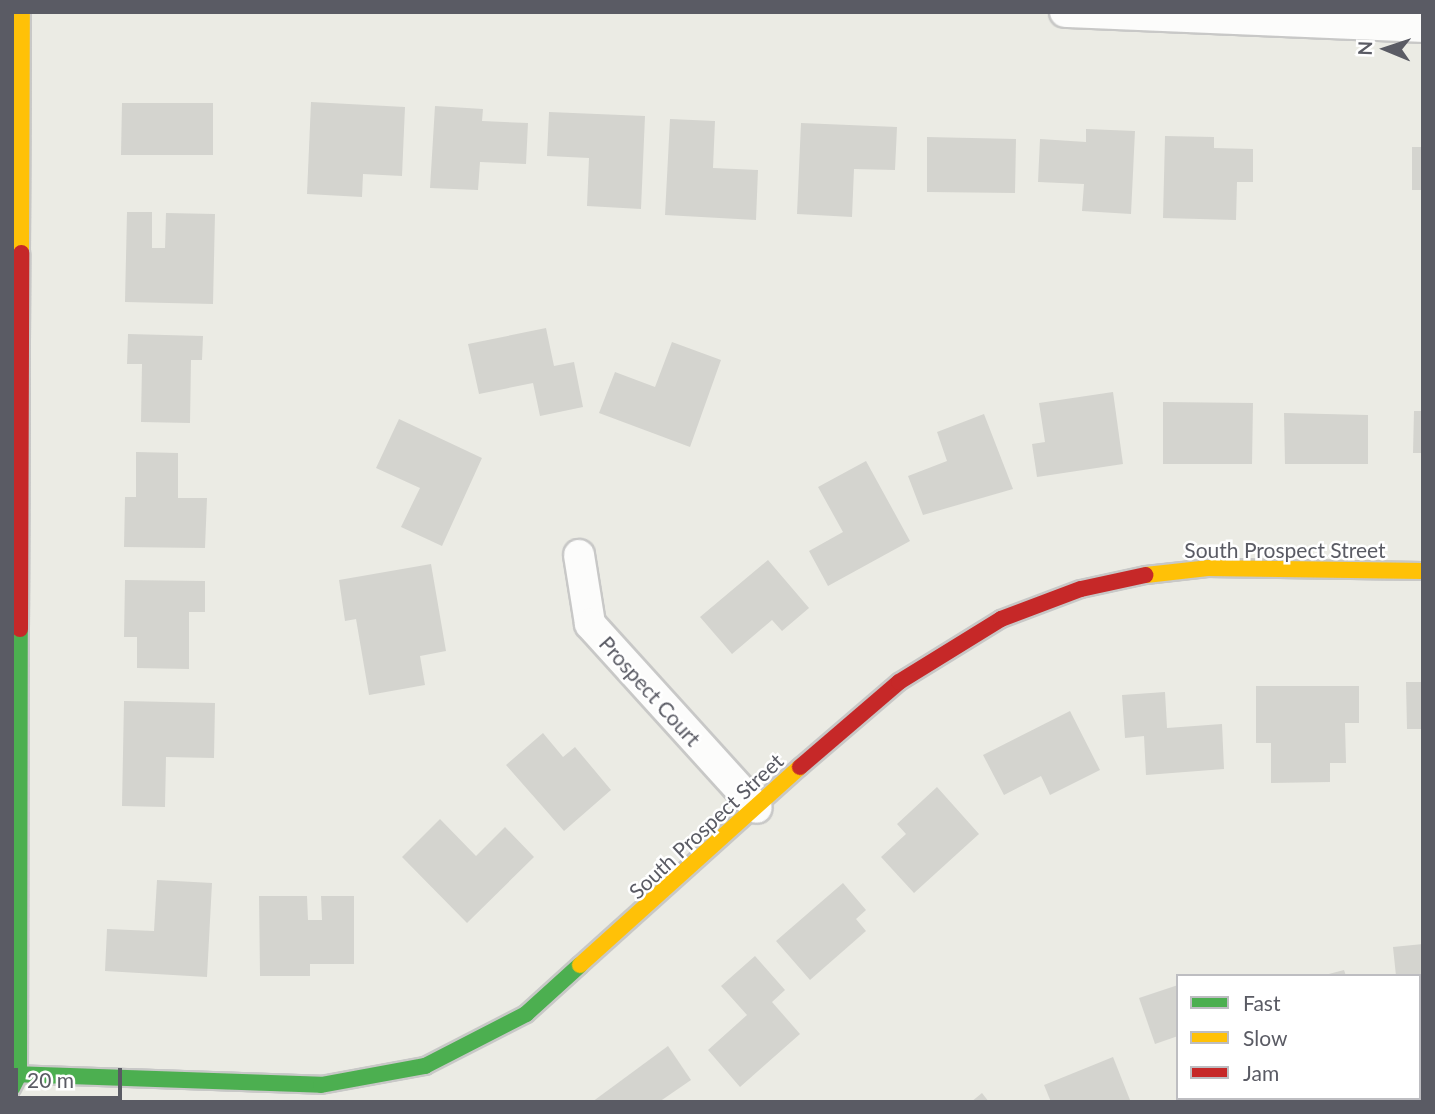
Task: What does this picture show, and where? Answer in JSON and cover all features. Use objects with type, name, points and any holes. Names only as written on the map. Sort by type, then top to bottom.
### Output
[{"type":"street","points":[[14,1079],[22,12]]},
{"type":"street","points":[[1065,12],[1423,27]]},
{"type":"street","name":"Prospect Court","points":[[579,555],[590,624],[757,808]]},
{"type":"street","name":"South Prospect Street","points":[[14,1079],[321,1085],[425,1066],[526,1014],[899,682],[963,639],[1040,603],[1140,576],[1208,568],[1423,571]]},
{"type":"building","points":[[311,102],[405,107],[402,176],[363,174],[362,197],[307,194]]},
{"type":"building","points":[[122,103],[213,103],[213,155],[121,155]]},
{"type":"building","points":[[435,106],[483,109],[482,121],[528,123],[526,164],[480,162],[478,190],[430,188]]},
{"type":"building","points":[[549,112],[645,116],[641,209],[587,206],[589,158],[547,156]]},
{"type":"building","points":[[670,119],[715,121],[713,168],[758,170],[756,220],[665,215]]},
{"type":"building","points":[[801,123],[897,127],[895,170],[854,169],[852,217],[797,214]]},
{"type":"building","points":[[1086,129],[1135,131],[1131,214],[1082,211],[1084,184],[1038,182],[1040,139],[1086,142]]},
{"type":"building","points":[[1165,136],[1214,137],[1214,148],[1253,149],[1253,182],[1237,182],[1236,220],[1163,218]]},
{"type":"building","points":[[927,137],[1016,139],[1015,193],[927,192]]},
{"type":"building","points":[[1412,147],[1423,147],[1423,190],[1412,190]]},
{"type":"building","points":[[127,212],[152,212],[152,248],[165,248],[166,213],[215,214],[213,304],[125,302]]},
{"type":"building","points":[[546,328],[554,366],[574,362],[583,407],[540,416],[533,383],[479,394],[468,344]]},
{"type":"building","points":[[128,334],[203,336],[202,360],[191,360],[190,423],[141,422],[142,364],[127,364]]},
{"type":"building","points":[[672,342],[721,360],[690,447],[599,413],[615,372],[655,387]]},
{"type":"building","points":[[1113,392],[1123,464],[1037,477],[1032,444],[1045,442],[1039,403]]},
{"type":"building","points":[[1163,402],[1253,403],[1252,464],[1163,464]]},
{"type":"building","points":[[1414,411],[1423,411],[1423,453],[1413,453]]},
{"type":"building","points":[[1284,413],[1368,415],[1368,464],[1285,464]]},
{"type":"building","points":[[984,414],[1013,489],[923,515],[908,476],[947,461],[937,432]]},
{"type":"building","points":[[399,419],[482,458],[442,546],[401,527],[420,488],[376,468]]},
{"type":"building","points":[[136,452],[178,453],[178,498],[207,498],[205,548],[124,547],[125,497],[136,497]]},
{"type":"building","points":[[866,461],[910,541],[828,586],[809,551],[843,532],[818,487]]},
{"type":"building","points":[[768,560],[809,608],[782,631],[772,620],[732,654],[700,617]]},
{"type":"building","points":[[431,564],[446,651],[420,656],[425,685],[369,695],[356,619],[345,621],[339,580]]},
{"type":"building","points":[[125,580],[205,581],[205,612],[189,612],[189,669],[137,668],[137,637],[124,637]]},
{"type":"building","points":[[1406,682],[1423,682],[1423,729],[1407,729]]},
{"type":"building","points":[[1256,686],[1359,686],[1359,723],[1345,723],[1346,763],[1330,763],[1330,782],[1271,783],[1271,743],[1256,743]]},
{"type":"building","points":[[1165,692],[1167,728],[1222,724],[1224,769],[1146,775],[1144,736],[1125,738],[1122,695]]},
{"type":"building","points":[[124,701],[215,703],[214,758],[166,757],[165,807],[122,806]]},
{"type":"building","points":[[1070,711],[1100,770],[1050,795],[1041,776],[1004,795],[983,755]]},
{"type":"building","points":[[543,733],[563,757],[575,747],[611,790],[564,831],[506,765]]},
{"type":"building","points":[[937,787],[979,834],[914,893],[881,857],[906,834],[897,824]]},
{"type":"building","points":[[440,819],[476,856],[505,827],[534,857],[467,923],[402,857]]},
{"type":"building","points":[[157,880],[212,883],[207,977],[105,971],[107,929],[154,931]]},
{"type":"building","points":[[843,883],[866,910],[856,919],[866,931],[810,980],[776,941]]},
{"type":"building","points":[[259,896],[307,896],[308,920],[322,920],[321,896],[354,896],[354,964],[310,964],[310,976],[260,976]]},
{"type":"building","points":[[1423,944],[1423,1006],[1421,974],[1396,974],[1393,947]]},
{"type":"building","points":[[755,956],[785,990],[772,1002],[800,1034],[740,1087],[708,1050],[747,1015],[721,986]]},
{"type":"building","points":[[1344,970],[1345,974],[1329,974]]},
{"type":"building","points":[[1176,986],[1176,1037],[1155,1044],[1139,998]]},
{"type":"building","points":[[668,1046],[691,1080],[659,1102],[592,1102]]},
{"type":"building","points":[[1113,1057],[1130,1100],[1051,1102],[1044,1085]]},
{"type":"building","points":[[982,1093],[989,1102],[971,1102]]},
{"type":"traffic: fast","points":[[12,1088],[19,1074],[20,629]]},
{"type":"traffic: fast","points":[[12,1074],[321,1085],[425,1066],[526,1014],[580,965]]},
{"type":"traffic: slow","points":[[21,253],[22,12]]},
{"type":"traffic: slow","points":[[1146,575],[1208,568],[1423,571]]},
{"type":"traffic: slow","points":[[580,965],[800,767]]},
{"type":"traffic: jam","points":[[20,629],[21,253]]},
{"type":"traffic: jam","points":[[800,767],[899,682],[1001,619],[1081,589],[1146,575]]}]
